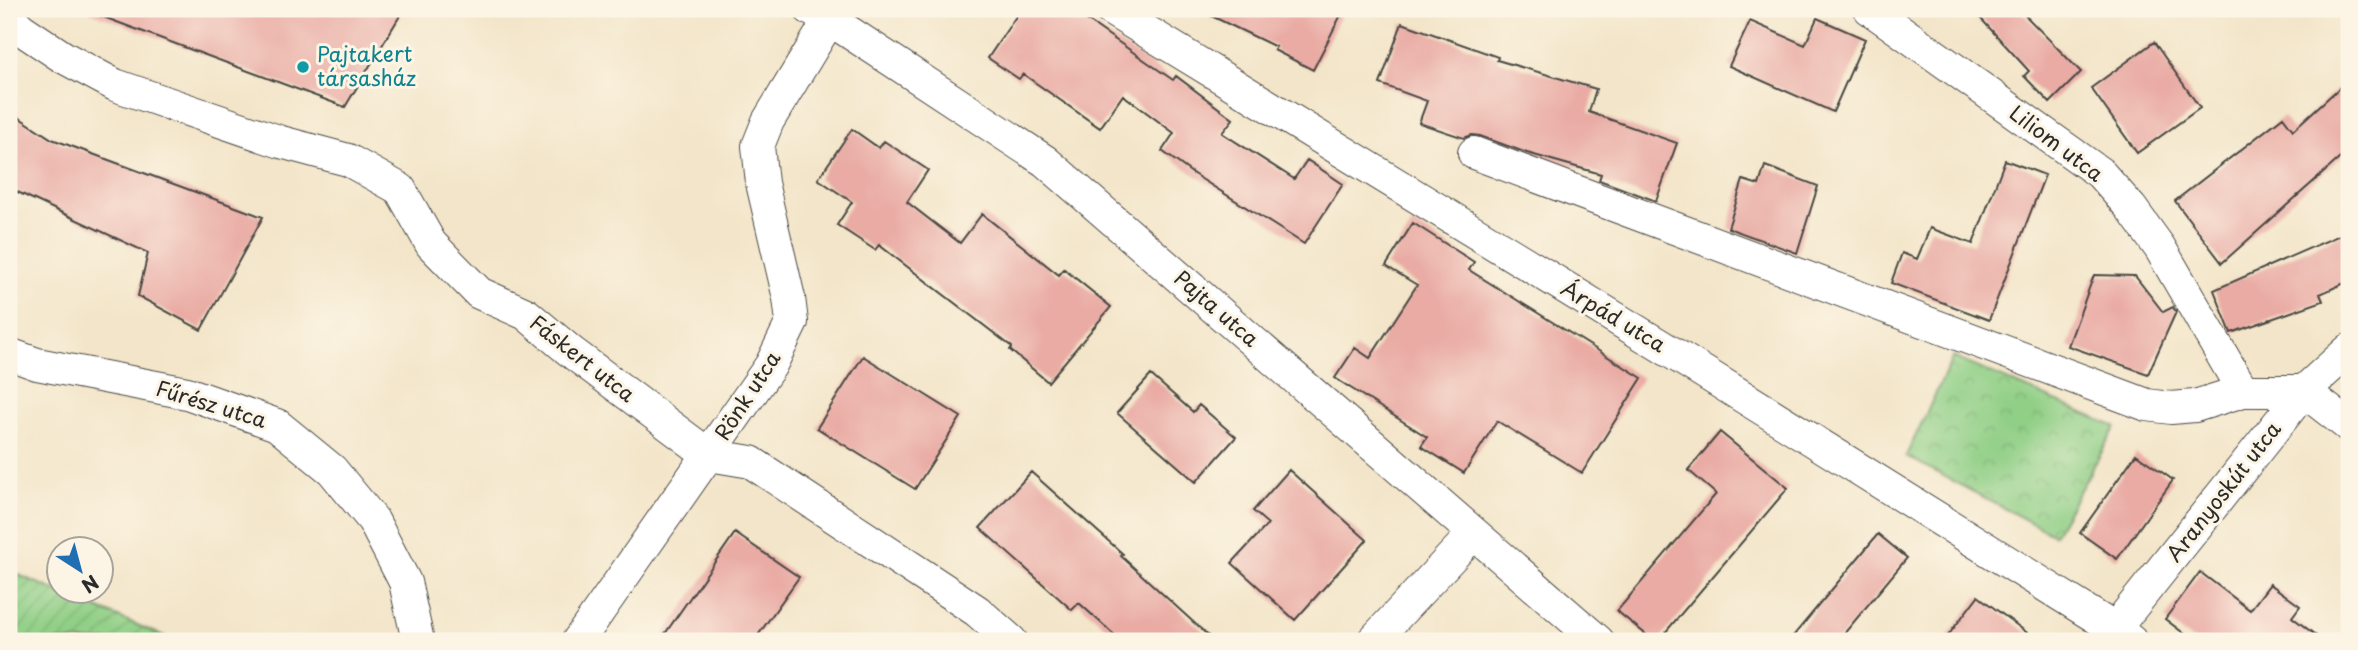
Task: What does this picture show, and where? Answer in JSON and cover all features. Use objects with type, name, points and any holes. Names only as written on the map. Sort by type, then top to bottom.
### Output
[{"type":"street","name":"Árpád utca","points":[[1110,9],[1697,368],[2117,637]]},
{"type":"street","name":"Liliom utca","points":[[1870,9],[2100,173],[2161,248],[2243,391]]},
{"type":"street","name":"Rönk utca","points":[[578,641],[771,365],[792,321],[762,183],[758,146],[768,121],[825,12]]},
{"type":"street","name":"Pajta utca","points":[[825,12],[1045,161],[1598,641]]},
{"type":"street","name":"Fáskert utca","points":[[9,17],[21,29],[63,57],[115,85],[281,142],[348,160],[400,189],[431,244],[479,293],[526,314],[570,351],[709,455],[751,462],[977,611],[1012,641]]},
{"type":"street","points":[[1474,153],[2147,405],[2171,408],[2195,406],[2243,391],[2304,391],[2349,426]]},
{"type":"street","name":"Aranyoskút utca","points":[[2117,637],[2304,391],[2349,350]]},
{"type":"street","name":"Fűrész utca","points":[[9,354],[37,364],[187,393],[277,425],[332,470],[373,520],[405,582],[418,641]]},
{"type":"street","points":[[1373,641],[1473,534]]},
{"type":"green space","points":[[1953,357],[2116,427],[2054,535],[1906,456]]},
{"type":"green space","points":[[9,571],[46,587],[46,604],[87,604],[175,641],[9,641]]},
{"type":"building","name":"Pajtakert társasház","points":[[90,9],[404,9],[345,107],[90,12]]},
{"type":"building","points":[[1021,9],[1071,9],[1173,80],[1176,76],[1233,119],[1222,133],[1294,179],[1307,160],[1343,184],[1304,244],[1162,151],[1174,133],[1123,95],[1100,128],[1023,74],[1019,79],[988,58]]},
{"type":"building","points":[[1197,9],[1344,9],[1313,70],[1274,50],[1276,47]]},
{"type":"building","points":[[1972,9],[2019,9],[2081,72],[2050,103],[2024,76],[2029,71]]},
{"type":"building","points":[[1817,18],[1865,39],[1833,112],[1729,66],[1750,21],[1805,45]]},
{"type":"building","points":[[1402,23],[1498,57],[1497,60],[1596,89],[1589,112],[1677,143],[1656,201],[1599,180],[1601,174],[1527,153],[1480,136],[1464,138],[1419,123],[1427,101],[1380,84]]},
{"type":"building","points":[[2154,42],[2200,108],[2137,153],[2091,88]]},
{"type":"building","points":[[2349,79],[2349,150],[2222,263],[2175,201],[2283,117],[2293,130]]},
{"type":"building","points":[[9,111],[52,139],[263,217],[201,330],[138,296],[148,253],[9,188]]},
{"type":"building","points":[[852,129],[879,148],[884,141],[928,170],[907,202],[960,243],[982,214],[1059,275],[1064,269],[1111,307],[1048,382],[1010,350],[1012,347],[879,245],[875,250],[837,225],[852,202],[818,179]]},
{"type":"building","points":[[2005,160],[2045,175],[1989,320],[1891,283],[1902,253],[1917,259],[1930,228],[1973,244]]},
{"type":"building","points":[[1765,166],[1818,186],[1797,253],[1728,228],[1743,180],[1759,185]]},
{"type":"building","points":[[1413,223],[1474,262],[1469,270],[1642,378],[1582,473],[1497,421],[1464,473],[1421,446],[1427,437],[1335,378],[1355,348],[1370,358],[1417,285],[1386,266]]},
{"type":"building","points":[[2349,231],[2349,281],[2320,294],[2323,301],[2231,333],[2214,290]]},
{"type":"building","points":[[2094,275],[2135,276],[2163,312],[2173,307],[2176,312],[2148,374],[2068,346]]},
{"type":"building","points":[[863,356],[961,417],[915,489],[817,428]]},
{"type":"building","points":[[1151,375],[1193,412],[1199,405],[1236,437],[1196,482],[1117,413]]},
{"type":"building","points":[[1720,432],[1788,488],[1658,641],[1654,641],[1617,611],[1716,494],[1688,470]]},
{"type":"building","points":[[2136,454],[2173,480],[2117,559],[2080,533]]},
{"type":"building","points":[[1289,470],[1367,540],[1295,620],[1232,563],[1268,524],[1253,511]]},
{"type":"building","points":[[1031,472],[1123,554],[1121,556],[1214,641],[1121,641],[1079,603],[1072,610],[980,528]]},
{"type":"building","points":[[735,533],[799,577],[754,641],[660,641]]},
{"type":"building","points":[[1878,534],[1907,558],[1838,641],[1789,641]]},
{"type":"building","points":[[2200,572],[2250,610],[2270,584],[2300,606],[2292,617],[2323,641],[2194,641],[2165,619]]},
{"type":"building","points":[[1978,596],[2038,641],[1944,641]]},
{"type":"place","name":"Pajtakert társasház","points":[[303,67]]}]
